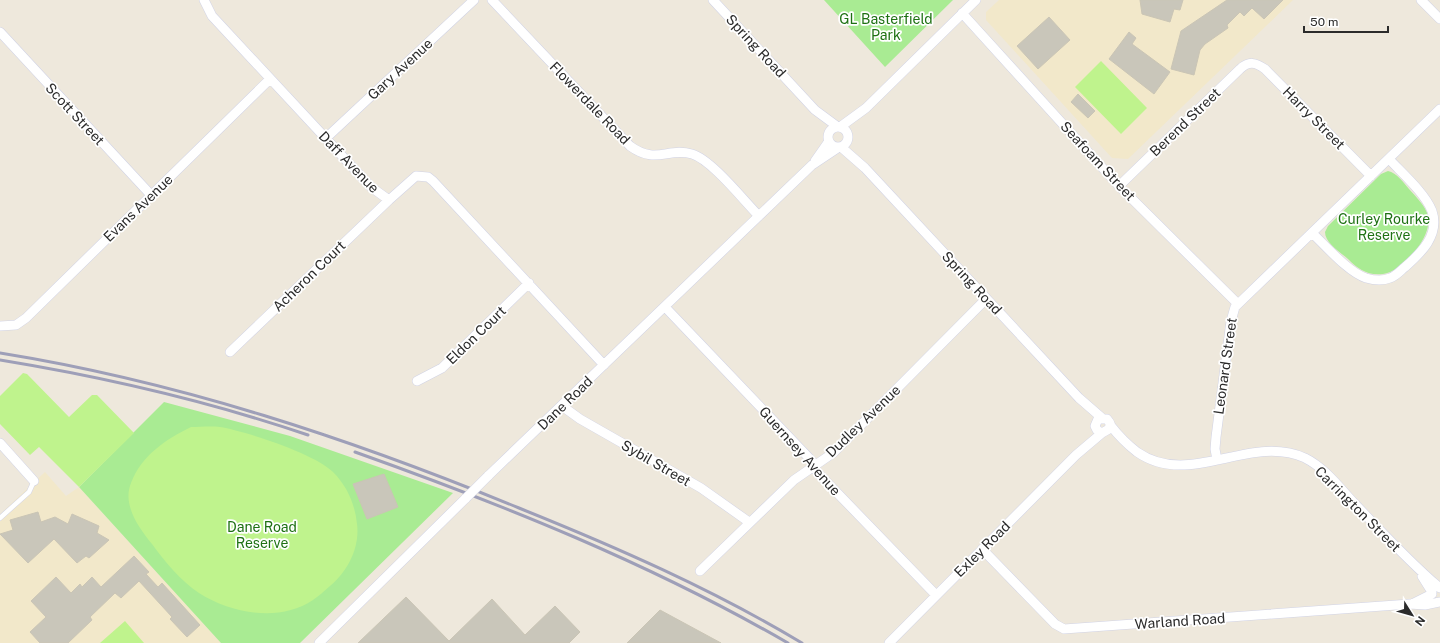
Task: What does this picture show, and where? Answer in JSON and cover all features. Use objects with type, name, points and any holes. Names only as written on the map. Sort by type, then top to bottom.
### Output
[{"type":"street","name":"Daff Avenue","points":[[204,0],[212,16],[371,187],[389,200],[416,176],[428,177],[433,180],[604,365]]},
{"type":"street","name":"Gary Avenue","points":[[326,138],[474,0]]},
{"type":"street","name":"Flowerdale Road","points":[[492,0],[630,146],[639,152],[653,156],[686,153],[698,157],[715,170],[759,216]]},
{"type":"street","name":"Spring Road","points":[[714,0],[815,110],[839,127]]},
{"type":"street","points":[[866,108],[840,147],[833,146],[829,138],[832,129],[839,127],[866,108],[976,0]]},
{"type":"street","points":[[1421,0],[1440,19]]},
{"type":"street","name":"Seafoam Street","points":[[962,13],[1119,186],[1238,304]]},
{"type":"street","name":"Scott Street","points":[[0,32],[151,195]]},
{"type":"street","name":"Berend Street","points":[[1119,186],[1240,69],[1249,63],[1254,62]]},
{"type":"street","name":"Harry Street","points":[[1254,62],[1265,69],[1371,176]]},
{"type":"street","name":"Evans Avenue","points":[[0,326],[16,325],[26,318],[270,79]]},
{"type":"street","name":"Leonard Street","points":[[1217,460],[1215,445],[1231,321],[1238,304],[1390,159],[1440,109]]},
{"type":"street","name":"Spring Road","points":[[815,110],[829,138]]},
{"type":"street","points":[[839,127],[845,129],[848,137]]},
{"type":"street","name":"Spring Road","points":[[848,137],[865,168]]},
{"type":"street","name":"Dane Road","points":[[812,165],[829,138]]},
{"type":"street","name":"Dane Road","points":[[319,643],[488,476],[812,165],[840,147]]},
{"type":"street","name":"Spring Road","points":[[840,147],[865,168],[1080,398],[1098,422]]},
{"type":"street","points":[[1312,233],[1354,272],[1371,279],[1390,278],[1414,260],[1426,247],[1432,236],[1434,224],[1432,212],[1424,199],[1390,159]]},
{"type":"street","name":"Acheron Court","points":[[230,352],[389,200]]},
{"type":"street","name":"Eldon Court","points":[[417,381],[442,368],[529,283]]},
{"type":"street","name":"Dudley Avenue","points":[[700,571],[794,480],[833,453],[986,299]]},
{"type":"street","name":"Guernsey Avenue","points":[[665,307],[811,460],[818,473],[936,595]]},
{"type":"street","name":"Sybil Street","points":[[562,406],[580,419],[717,498],[749,522]]},
{"type":"street","points":[[1109,420],[1106,430],[1098,431],[1098,422],[1109,420]]},
{"type":"street","name":"Exley Road","points":[[1076,455],[1098,422]]},
{"type":"street","name":"Carrington Street","points":[[1106,430],[1153,460],[1172,465],[1194,466],[1248,453],[1267,451],[1296,455],[1311,462],[1325,472],[1419,570],[1436,591],[1432,598],[1438,602]]},
{"type":"street","name":"Exley Road","points":[[889,643],[1076,455],[1106,430]]},
{"type":"street","points":[[0,443],[34,481]]},
{"type":"street","name":"Warland Road","points":[[982,549],[1055,624],[1064,629],[1410,604],[1425,605],[1438,602]]},
{"type":"street","name":"Warland Road","points":[[1410,604],[1436,591]]},
{"type":"lane","points":[[0,518],[29,492],[34,481]]},
{"type":"shaded area","points":[[999,0],[1293,0],[1128,159],[1112,158],[986,20],[986,12]]},
{"type":"shaded area","points":[[45,472],[66,496],[79,487],[221,643],[0,643],[0,514]]},
{"type":"green space","name":"GL Basterfield Park","points":[[824,0],[953,0],[885,67]]},
{"type":"green space","points":[[1101,61],[1147,108],[1121,134],[1075,87]]},
{"type":"green space","name":"Curley Rourke Reserve","points":[[1388,171],[1400,178],[1420,201],[1427,212],[1428,224],[1426,234],[1421,243],[1407,260],[1391,272],[1373,274],[1360,269],[1330,244],[1327,240],[1325,232],[1328,226],[1381,174]]},
{"type":"green space","points":[[23,373],[27,374],[69,417],[92,395],[97,395],[134,433],[79,487],[39,447],[30,455],[0,424],[0,396]]},
{"type":"green space","name":"Dane Road Reserve","points":[[164,402],[290,436],[453,493],[300,643],[221,643],[79,487]]},
{"type":"green space","name":"Dane Road Reserve","points":[[191,427],[220,427],[231,429],[280,444],[312,458],[324,465],[338,477],[352,502],[357,524],[357,541],[355,550],[342,573],[330,586],[315,598],[300,607],[270,613],[255,613],[225,606],[199,593],[186,583],[157,551],[142,531],[130,508],[129,491],[131,483],[141,464],[155,449],[172,437]]},
{"type":"green space","points":[[125,621],[144,643],[100,643]]},
{"type":"building","points":[[1140,0],[1183,0],[1180,10],[1174,9],[1170,22],[1142,14]]},
{"type":"building","points":[[1227,0],[1283,0],[1264,19],[1252,8],[1244,16],[1240,12],[1227,25],[1228,28],[1205,44],[1200,50],[1194,75],[1171,69],[1181,31]]},
{"type":"building","points":[[1049,17],[1070,40],[1038,69],[1017,46]]},
{"type":"building","points":[[1129,32],[1136,38],[1132,44],[1170,72],[1154,94],[1109,59]]},
{"type":"building","points":[[1078,94],[1095,111],[1088,118],[1071,102]]},
{"type":"building","points":[[384,474],[398,507],[367,519],[353,484]]},
{"type":"building","points":[[38,512],[41,522],[55,517],[68,524],[72,514],[99,526],[97,533],[109,540],[89,558],[86,556],[77,563],[54,539],[28,563],[0,534],[13,530],[10,520]]},
{"type":"building","points":[[134,556],[149,572],[146,574],[158,587],[162,583],[200,625],[187,637],[170,619],[172,617],[139,581],[121,598],[115,593],[90,617],[92,620],[68,643],[40,643],[30,632],[46,617],[31,601],[56,577],[71,593],[80,584],[82,587],[92,577],[101,587]]},
{"type":"building","points":[[406,597],[449,641],[492,599],[525,635],[555,606],[580,632],[569,643],[358,643]]},
{"type":"building","points":[[660,610],[721,643],[627,643]]},
{"type":"railway","points":[[0,353],[67,365],[199,397],[328,436],[392,459],[519,508],[663,570],[768,623],[802,643]]},
{"type":"railway","points":[[0,360],[78,374],[156,391],[232,411],[308,435]]},
{"type":"railway","points":[[355,452],[466,493],[576,538],[684,587],[788,643]]}]
